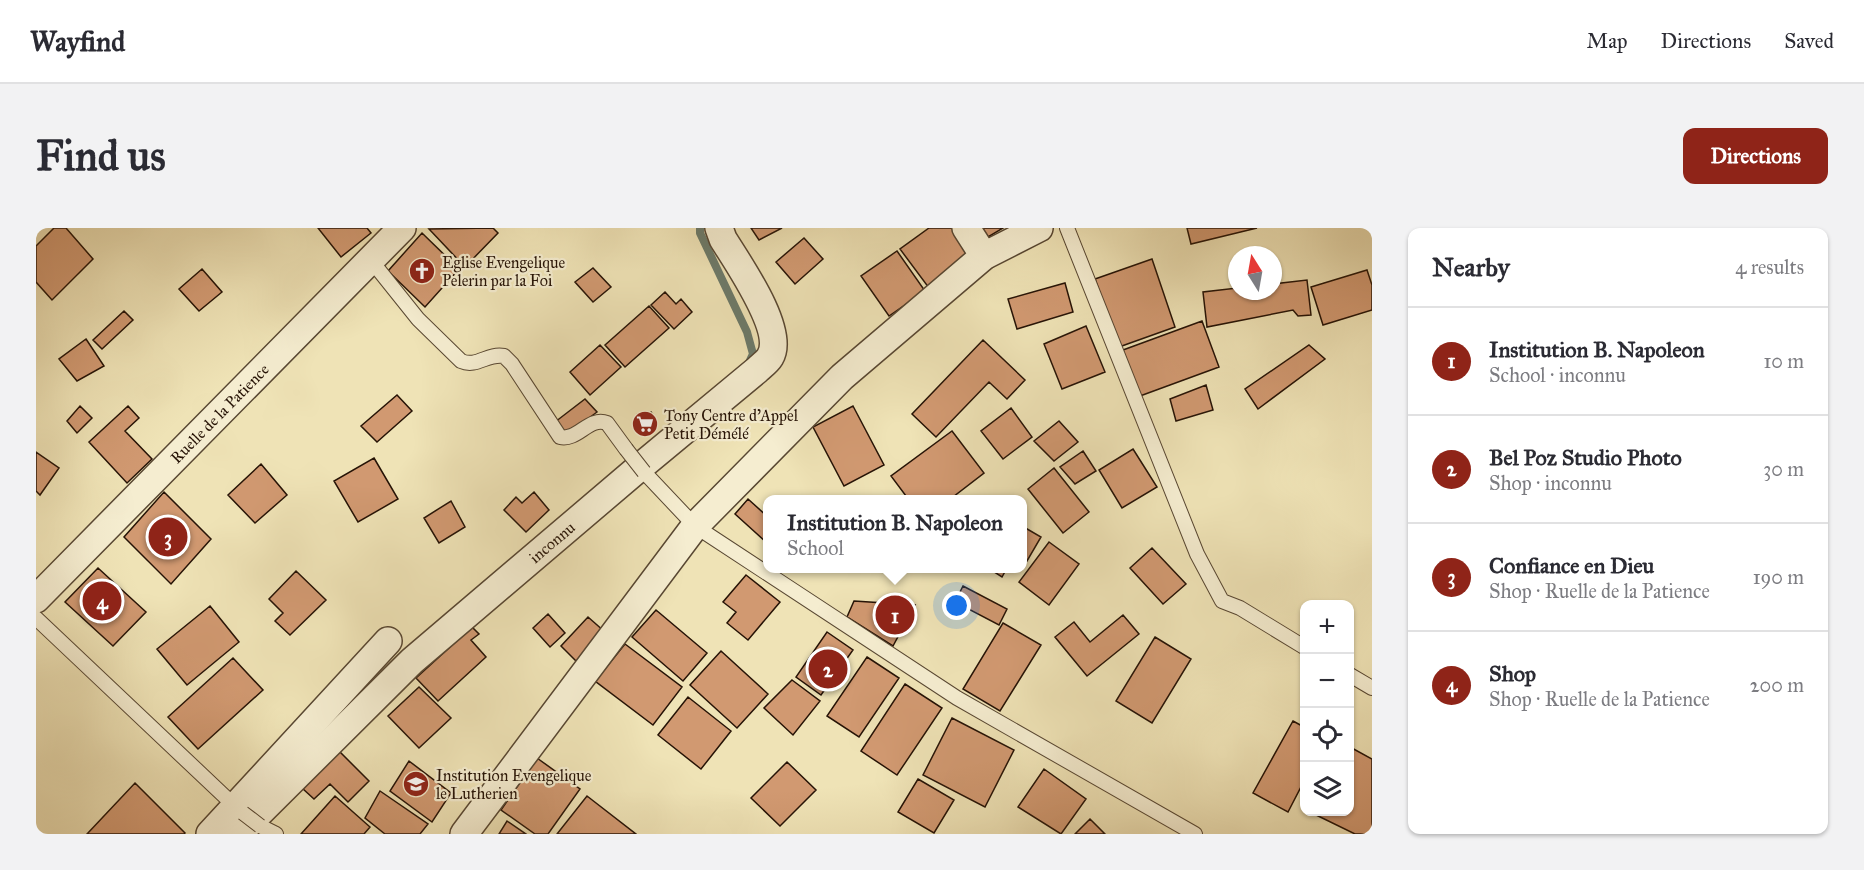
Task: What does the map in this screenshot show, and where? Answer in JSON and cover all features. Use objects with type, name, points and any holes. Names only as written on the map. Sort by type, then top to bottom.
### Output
[{"type":"street","name":"Ruelle de la Patience","points":[[36,598],[402,228]]},
{"type":"street","name":"inconnu","points":[[210,834],[244,820],[412,661],[758,370],[771,356],[773,337],[763,306],[723,239],[719,228]]},
{"type":"street","points":[[966,228],[984,256]]},
{"type":"street","points":[[465,834],[695,526],[842,377],[984,256],[1039,228]]},
{"type":"street","name":"inconnu","points":[[244,820],[388,641]]},
{"type":"lane","points":[[1068,228],[1197,555],[1222,601],[1240,608],[1300,644]]},
{"type":"lane","points":[[370,260],[418,319],[461,361],[469,365],[491,356],[504,356],[512,364],[560,437],[572,436],[596,421],[607,423],[644,472],[695,526],[763,571]]},
{"type":"lane","points":[[767,573],[957,698],[1194,834]]},
{"type":"lane","points":[[36,618],[244,820],[276,834]]},
{"type":"lane","points":[[1354,677],[1372,688]]},
{"type":"building","points":[[54,228],[66,228],[93,259],[52,300],[36,282],[36,246]]},
{"type":"building","points":[[318,228],[367,228],[371,233],[341,257]]},
{"type":"building","points":[[493,228],[498,233],[465,267],[429,229]]},
{"type":"building","points":[[751,228],[782,228],[759,240]]},
{"type":"building","points":[[929,228],[952,228],[972,256],[929,288],[900,249]]},
{"type":"building","points":[[982,228],[1003,228],[988,237]]},
{"type":"building","points":[[1187,228],[1257,228],[1191,244]]},
{"type":"building","points":[[422,233],[459,269],[425,307],[388,271]]},
{"type":"building","points":[[804,238],[823,259],[795,284],[776,262]]},
{"type":"building","points":[[897,251],[925,291],[889,316],[861,276]]},
{"type":"building","points":[[1152,259],[1175,327],[1119,347],[1095,279]]},
{"type":"building","points":[[593,268],[611,287],[593,302],[575,282]]},
{"type":"building","points":[[202,269],[222,292],[199,311],[179,289]]},
{"type":"building","points":[[1367,270],[1372,285],[1372,310],[1323,325],[1311,287]]},
{"type":"building","points":[[1307,280],[1311,315],[1298,316],[1293,310],[1207,327],[1203,292],[1228,289],[1228,300],[1282,300],[1282,283]]},
{"type":"building","points":[[1065,283],[1073,312],[1017,329],[1008,299]]},
{"type":"building","points":[[665,292],[676,304],[681,299],[692,312],[674,329],[651,305]]},
{"type":"building","points":[[649,306],[669,328],[625,367],[605,345]]},
{"type":"building","points":[[124,311],[133,320],[102,349],[93,340]]},
{"type":"building","points":[[1202,321],[1219,367],[1140,396],[1123,350]]},
{"type":"building","points":[[1086,326],[1105,372],[1062,389],[1044,344]]},
{"type":"building","points":[[86,339],[104,366],[77,381],[59,359]]},
{"type":"building","points":[[983,340],[1025,380],[1007,399],[989,382],[936,437],[912,414]]},
{"type":"building","points":[[600,345],[621,367],[590,395],[570,372]]},
{"type":"building","points":[[1309,345],[1325,359],[1258,409],[1245,389]]},
{"type":"building","points":[[1206,385],[1213,410],[1176,421],[1170,399]]},
{"type":"building","points":[[397,395],[412,411],[377,442],[361,426]]},
{"type":"building","points":[[585,399],[597,412],[566,435],[555,422]]},
{"type":"building","points":[[80,406],[92,418],[77,433],[67,421]]},
{"type":"building","points":[[128,406],[139,418],[125,431],[152,459],[127,483],[89,442]]},
{"type":"building","points":[[853,406],[884,465],[844,486],[813,427]]},
{"type":"building","points":[[1011,408],[1032,437],[1003,459],[981,431]]},
{"type":"building","points":[[651,412],[657,422],[640,434],[634,425]]},
{"type":"building","points":[[1059,421],[1078,442],[1054,461],[1034,441]]},
{"type":"building","points":[[952,431],[984,473],[955,495],[905,495],[891,476]]},
{"type":"building","points":[[1133,449],[1157,487],[1122,508],[1099,470]]},
{"type":"building","points":[[1083,451],[1096,471],[1075,484],[1060,467]]},
{"type":"building","points":[[36,452],[59,468],[40,495],[36,491]]},
{"type":"building","points":[[374,458],[398,499],[358,522],[334,481]]},
{"type":"building","points":[[261,464],[287,495],[255,523],[228,495]]},
{"type":"building","points":[[1054,468],[1089,512],[1063,533],[1028,489]]},
{"type":"building","points":[[164,492],[211,539],[171,584],[124,537]]},
{"type":"building","points":[[534,492],[549,510],[526,532],[504,510],[516,497],[522,503]]},
{"type":"building","points":[[748,499],[763,512],[763,539],[735,514]]},
{"type":"building","points":[[451,501],[465,527],[439,543],[424,518]]},
{"type":"building","points":[[1027,529],[1041,537],[1027,561]]},
{"type":"building","points":[[1049,542],[1079,564],[1049,605],[1019,582]]},
{"type":"building","points":[[1152,548],[1186,584],[1163,604],[1130,568]]},
{"type":"building","points":[[98,568],[146,612],[113,646],[65,602]]},
{"type":"building","points":[[296,571],[326,600],[290,635],[275,621],[283,613],[269,599]]},
{"type":"building","points":[[746,575],[780,602],[748,640],[727,623],[736,612],[723,602]]},
{"type":"building","points":[[963,586],[1007,609],[999,625],[955,602]]},
{"type":"building","points":[[854,601],[915,605],[893,646],[847,617]]},
{"type":"building","points":[[210,606],[239,642],[187,685],[157,649]]},
{"type":"building","points":[[656,610],[707,653],[683,681],[632,637]]},
{"type":"building","points":[[548,614],[565,633],[550,647],[533,628]]},
{"type":"building","points":[[1123,615],[1139,634],[1087,676],[1055,637],[1074,622],[1090,642]]},
{"type":"building","points":[[588,617],[605,632],[577,662],[561,646]]},
{"type":"building","points":[[1003,623],[1041,645],[1000,711],[963,689]]},
{"type":"building","points":[[472,627],[479,634],[471,640],[486,657],[438,701],[416,678]]},
{"type":"building","points":[[827,632],[853,650],[821,695],[796,677]]},
{"type":"building","points":[[1155,637],[1191,659],[1152,723],[1116,701]]},
{"type":"building","points":[[625,644],[682,687],[653,725],[595,681]]},
{"type":"building","points":[[721,651],[768,694],[737,728],[690,685]]},
{"type":"building","points":[[867,657],[899,678],[859,737],[827,716]]},
{"type":"building","points":[[233,658],[263,690],[198,749],[168,717]]},
{"type":"building","points":[[792,680],[820,701],[793,735],[764,708]]},
{"type":"building","points":[[905,684],[942,708],[897,775],[861,751]]},
{"type":"building","points":[[419,687],[451,718],[419,748],[388,716]]},
{"type":"building","points":[[688,697],[731,731],[701,769],[658,735]]},
{"type":"building","points":[[952,718],[1014,750],[985,807],[923,775]]},
{"type":"building","points":[[1293,721],[1300,725],[1300,789],[1288,812],[1253,793]]},
{"type":"building","points":[[1354,749],[1372,759],[1372,834],[1355,834],[1318,816],[1354,816]]},
{"type":"building","points":[[339,751],[369,781],[348,802],[330,784],[314,799],[302,788]]},
{"type":"building","points":[[537,758],[580,789],[548,834],[535,834],[501,810]]},
{"type":"building","points":[[409,761],[451,793],[432,822],[390,791]]},
{"type":"building","points":[[787,762],[816,790],[780,826],[751,798]]},
{"type":"building","points":[[1044,769],[1086,799],[1061,834],[1018,807]]},
{"type":"building","points":[[918,779],[954,800],[934,833],[898,812]]},
{"type":"building","points":[[135,783],[185,833],[184,834],[87,834]]},
{"type":"building","points":[[380,791],[428,824],[420,834],[385,834],[365,818]]},
{"type":"building","points":[[335,796],[370,827],[364,834],[301,834]]},
{"type":"building","points":[[587,796],[636,834],[557,834]]},
{"type":"building","points":[[1090,819],[1105,834],[1075,834]]},
{"type":"building","points":[[507,821],[526,834],[499,834]]},
{"type":"waterway","points":[[700,228],[700,233],[747,332],[753,354],[747,367]]},
{"type":"place","name":"Eglise Evengelique Pelerin par la Foi","points":[[422,271]]},
{"type":"place","name":"Tony Centre d'Appel Petit Démélé","points":[[645,424]]},
{"type":"place","name":"Confiance en Dieu","points":[[168,537]]},
{"type":"place","name":"Shop","points":[[102,601]]},
{"type":"place","name":"Institution B. Napoleon","points":[[895,615]]},
{"type":"place","name":"Bel Poz Studio Photo","points":[[828,669]]},
{"type":"place","name":"Institution Evengelique le Lutherien","points":[[416,784]]}]
